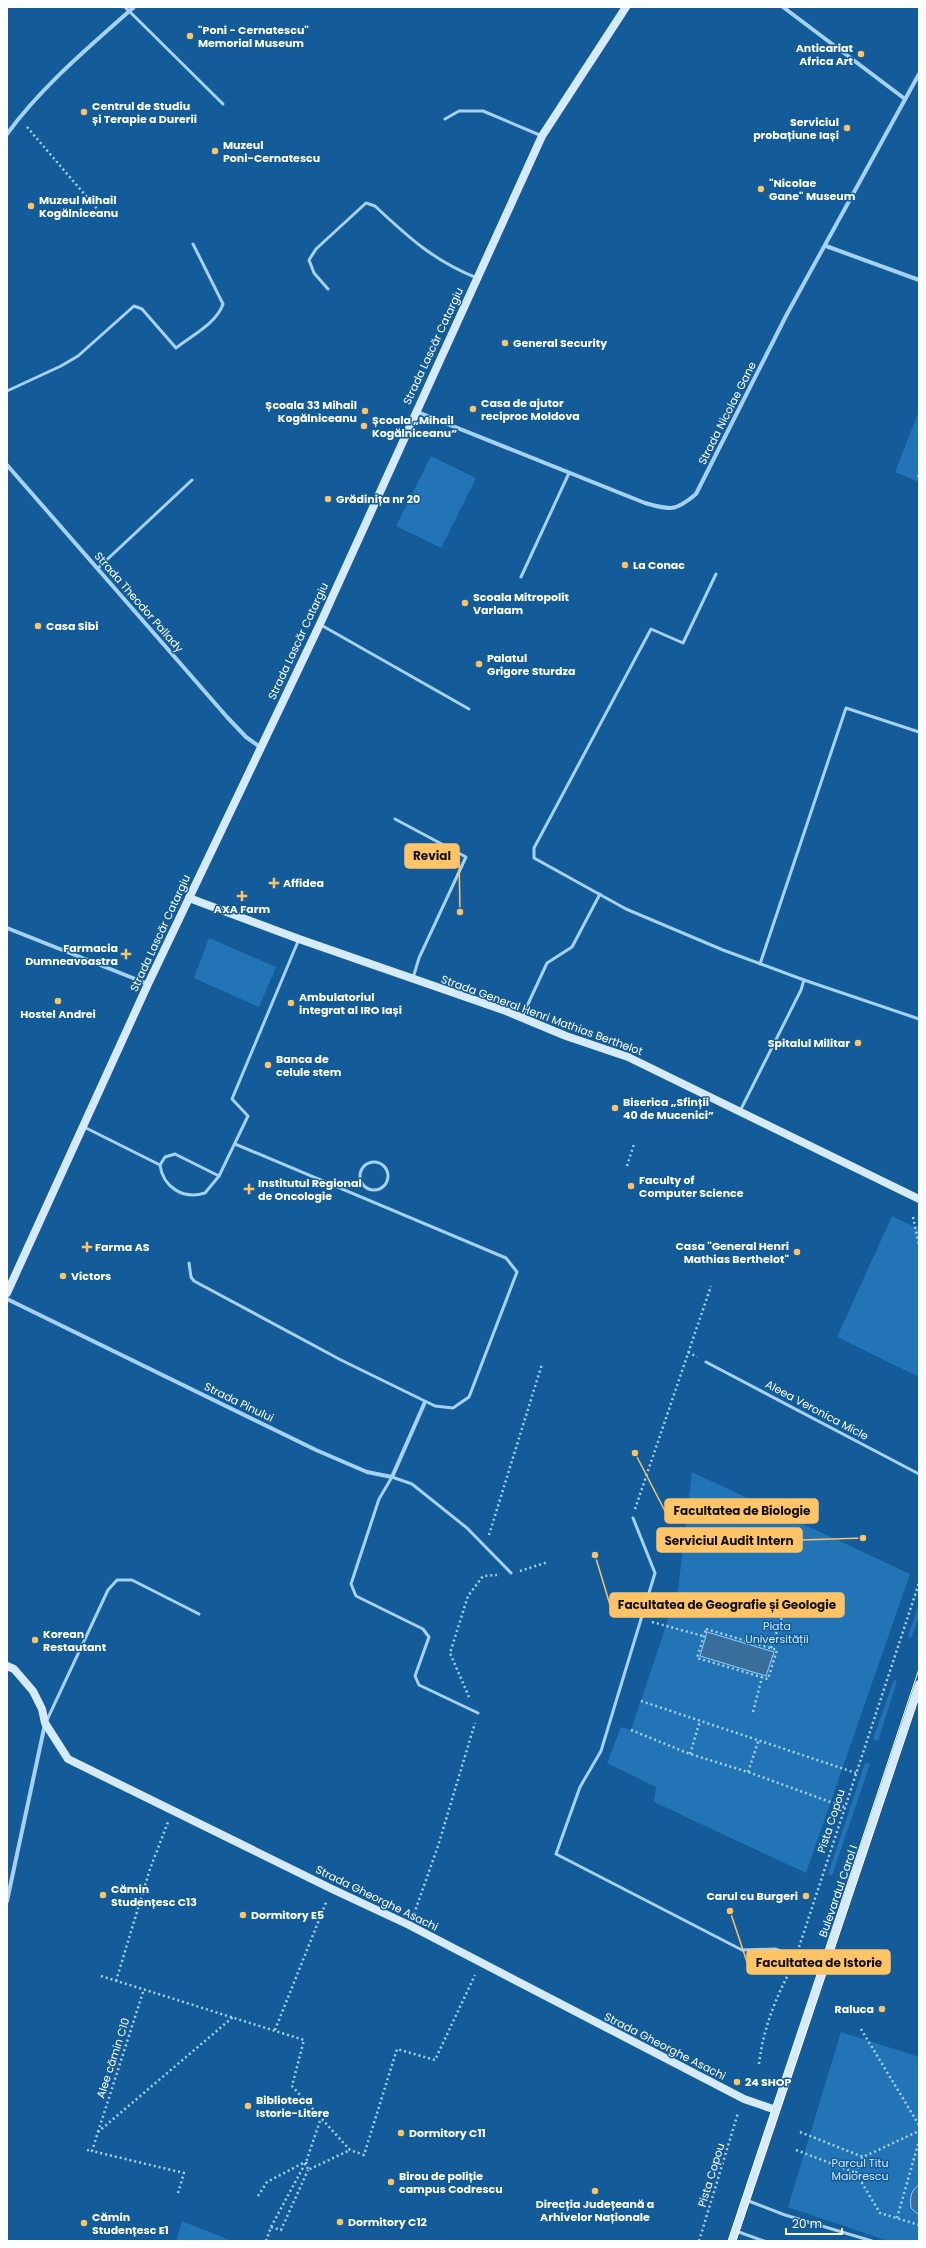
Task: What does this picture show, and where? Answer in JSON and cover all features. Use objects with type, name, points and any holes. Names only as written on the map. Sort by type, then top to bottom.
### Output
[{"type":"street","points":[[7,134],[19,118],[49,85],[134,7]]},
{"type":"street","name":"Strada Lascăr Catargiu","points":[[7,1293],[148,984],[320,624],[415,411],[542,136],[626,7]]},
{"type":"street","points":[[783,7],[905,99]]},
{"type":"street","name":"Strada Nicolae Gane","points":[[415,411],[645,503],[667,509],[683,505],[696,494],[787,314],[826,246],[919,74]]},
{"type":"street","points":[[826,246],[919,280]]},
{"type":"street","name":"Strada Theodor Pallady","points":[[7,465],[227,717],[246,737],[260,747]]},
{"type":"street","name":"Strada General Henri Mathias Berthelot","points":[[189,898],[299,939],[522,1018],[566,1036],[628,1057],[919,1199]]},
{"type":"street","points":[[7,928],[148,984]]},
{"type":"street","name":"Strada Pinului","points":[[7,1299],[316,1450],[367,1472],[392,1477]]},
{"type":"street","points":[[392,1477],[425,1402]]},
{"type":"street","name":"Strada Gheorghe Asachi","points":[[7,1666],[14,1669],[33,1691],[42,1708],[46,1723],[68,1759],[332,1889],[409,1925],[744,2099],[776,2110]]},
{"type":"street","name":"Bulevardul Carol I","points":[[732,2241],[919,1684]]},
{"type":"street","points":[[7,1901],[9,1881],[46,1723]]},
{"type":"lane","points":[[125,7],[128,12],[223,104]]},
{"type":"lane","points":[[445,120],[459,111],[483,111],[542,136]]},
{"type":"lane","points":[[328,289],[314,273],[309,260],[316,249],[366,203],[375,206],[423,250],[459,271],[477,278]]},
{"type":"lane","points":[[7,391],[61,366],[78,356],[134,306],[142,310],[176,348],[213,319],[220,313],[223,304],[193,244]]},
{"type":"lane","points":[[520,577],[569,473]]},
{"type":"lane","points":[[98,568],[192,480]]},
{"type":"lane","points":[[716,574],[683,644],[651,629],[534,848],[534,858],[626,909],[668,928],[804,980],[919,1019]]},
{"type":"lane","points":[[320,624],[469,709]]},
{"type":"lane","points":[[760,964],[846,708],[919,732]]},
{"type":"lane","points":[[395,818],[466,857],[419,958],[413,980]]},
{"type":"lane","points":[[522,1018],[547,963],[572,947],[600,894]]},
{"type":"lane","points":[[219,1176],[175,1154],[165,1157],[160,1165],[161,1175],[167,1185],[186,1194],[205,1193],[219,1176],[248,1116],[232,1099],[299,939]]},
{"type":"lane","points":[[740,1112],[801,990],[804,980]]},
{"type":"lane","points":[[83,1126],[160,1165]]},
{"type":"lane","points":[[189,1263],[190,1277],[194,1281],[341,1360],[425,1402],[435,1406],[453,1408],[469,1397],[518,1272],[506,1258],[360,1195],[235,1144]]},
{"type":"lane","points":[[372,1162],[385,1167],[388,1175],[385,1184],[378,1189],[369,1189],[365,1186],[362,1183],[360,1174],[364,1166],[372,1162]]},
{"type":"lane","points":[[360,1195],[365,1186]]},
{"type":"lane","name":"Aleea Veronica Micle","points":[[706,1362],[919,1474]]},
{"type":"lane","points":[[478,1713],[419,1685],[415,1676],[429,1637],[423,1629],[356,1596],[351,1584],[379,1499],[392,1477],[412,1484],[467,1528],[511,1573]]},
{"type":"lane","points":[[633,1518],[655,1573],[643,1619],[601,1751],[580,1787],[556,1854],[742,1950],[775,1949],[824,1966]]},
{"type":"lane","points":[[46,1723],[108,1590],[117,1580],[132,1580],[199,1614]]},
{"type":"lane","points":[[746,2200],[785,2215],[872,2241]]},
{"type":"lane","points":[[735,2231],[764,2241]]},
{"type":"path","points":[[19,118],[98,210]]},
{"type":"path","points":[[627,1166],[634,1144]]},
{"type":"path","points":[[913,1217],[919,1245]]},
{"type":"path","points":[[637,1504],[711,1286]]},
{"type":"path","points":[[486,1547],[542,1364]]},
{"type":"path","name":"Pista Copou","points":[[759,2064],[761,2043],[778,1993],[796,1956],[919,1583]]},
{"type":"path","points":[[770,1648],[783,1614]]},
{"type":"path","points":[[643,1619],[703,1636]]},
{"type":"path","points":[[706,1629],[777,1650],[768,1679],[697,1658],[703,1636],[706,1629]]},
{"type":"path","points":[[753,1712],[762,1677]]},
{"type":"path","points":[[641,1701],[759,1739],[856,1773]]},
{"type":"path","points":[[690,1754],[700,1721]]},
{"type":"path","points":[[631,1730],[690,1754],[748,1772],[844,1808]]},
{"type":"path","points":[[748,1772],[759,1739]]},
{"type":"path","points":[[116,1981],[150,1869],[172,1809]]},
{"type":"path","points":[[275,2030],[332,1889]]},
{"type":"path","points":[[101,1976],[304,2040],[292,2086],[350,2150],[364,2155],[397,2049],[435,2060],[480,1963]]},
{"type":"path","name":"Alee cămin C10","points":[[92,2151],[144,1989]]},
{"type":"path","points":[[98,2132],[233,2017]]},
{"type":"path","points":[[861,2029],[919,2125]]},
{"type":"path","name":"Pista Copou","points":[[699,2241],[738,2114]]},
{"type":"path","points":[[266,2241],[271,2227],[306,2162],[321,2118]]},
{"type":"path","points":[[856,2173],[863,2157],[919,2131]]},
{"type":"path","points":[[800,2132],[863,2157]]},
{"type":"path","points":[[897,2218],[919,2141]]},
{"type":"path","points":[[87,2150],[184,2173],[178,2193]]},
{"type":"path","points":[[308,2170],[350,2150]]},
{"type":"path","points":[[796,2150],[856,2173],[880,2214],[919,2225]]},
{"type":"path","points":[[271,2227],[281,2230],[308,2170],[306,2162]]},
{"type":"path","points":[[258,2196],[267,2182],[306,2162]]},
{"type":"green space","points":[[919,411],[919,482],[895,472]]},
{"type":"green space","points":[[431,456],[476,478],[441,548],[396,526]]},
{"type":"green space","points":[[209,938],[276,967],[259,1007],[194,978]]},
{"type":"green space","points":[[892,1216],[919,1229],[919,1377],[837,1337]]},
{"type":"green space","name":"Piata Universității","points":[[692,1472],[910,1574],[806,1873],[654,1802],[656,1787],[607,1763],[621,1727],[631,1730],[678,1590]]},
{"type":"green space","points":[[919,1604],[919,1616],[911,1638],[908,1636]]},
{"type":"green space","points":[[894,1680],[897,1681],[878,1741],[873,1739]]},
{"type":"green space","points":[[865,1763],[870,1764],[832,1876],[828,1874]]},
{"type":"green space","name":"Parcul Titu Maiorescu","points":[[841,2032],[919,2057],[919,2241],[888,2241],[788,2207]]},
{"type":"green space","points":[[182,2221],[232,2241],[176,2241]]},
{"type":"shaded area","points":[[707,1632],[774,1652],[766,1676],[700,1656]]},
{"type":"shaded area","points":[[919,2185],[919,2215],[911,2208],[911,2195]]},
{"type":"tram line","points":[[728,2241],[919,1669]]},
{"type":"tram line","points":[[736,2241],[919,1697]]},
{"type":"place","name":"\"Poni - Cernatescu\" Memorial Museum","points":[[190,36]]},
{"type":"place","name":"Anticariat Africa Art","points":[[861,54]]},
{"type":"place","name":"Centrul de Studiu și Terapie a Durerii","points":[[84,112]]},
{"type":"place","name":"Serviciul probațiune Iași","points":[[847,128]]},
{"type":"place","name":"Muzeul Poni-Cernatescu","points":[[215,151]]},
{"type":"place","name":"\"Nicolae Gane\" Museum","points":[[761,189]]},
{"type":"place","name":"Muzeul Mihail Kogălniceanu","points":[[31,206]]},
{"type":"place","name":"General Security","points":[[505,343]]},
{"type":"place","name":"Casa de ajutor reciproc Moldova","points":[[473,409]]},
{"type":"place","name":"Școala 33 Mihail Kogălniceanu","points":[[365,411]]},
{"type":"place","name":"Școala „Mihail Kogălniceanu”","points":[[364,426]]},
{"type":"place","name":"Grădinița nr 20","points":[[328,499]]},
{"type":"place","name":"La Conac","points":[[625,565]]},
{"type":"place","name":"Scoala Mitropolit Varlaam","points":[[465,603]]},
{"type":"place","name":"Casa Sibi","points":[[38,626]]},
{"type":"place","name":"Palatul Grigore Sturdza","points":[[479,664]]},
{"type":"place","name":"Affidea","points":[[274,883]]},
{"type":"place","name":"AXA Farm","points":[[242,896]]},
{"type":"place","name":"Revial","points":[[460,912]]},
{"type":"place","name":"Farmacia Dumneavoastra","points":[[126,954]]},
{"type":"place","name":"Hostel Andrei","points":[[58,1001]]},
{"type":"place","name":"Ambulatoriul integrat al IRO Iași","points":[[291,1003]]},
{"type":"place","name":"Spitalul Militar","points":[[858,1043]]},
{"type":"place","name":"Banca de celule stem","points":[[268,1065]]},
{"type":"place","name":"Biserica „Sfinții 40 de Mucenici”","points":[[615,1108]]},
{"type":"place","name":"Faculty of Computer Science","points":[[631,1186]]},
{"type":"place","name":"Institutul Regional de Oncologie","points":[[249,1189]]},
{"type":"place","name":"Farma AS","points":[[87,1247]]},
{"type":"place","name":"Casa \"General Henri Mathias Berthelot\"","points":[[797,1252]]},
{"type":"place","name":"Victors","points":[[63,1276]]},
{"type":"place","name":"Facultatea de Biologie","points":[[635,1453]]},
{"type":"place","name":"Serviciul Audit Intern","points":[[863,1538]]},
{"type":"place","name":"Facultatea de Geografie și Geologie","points":[[595,1555]]},
{"type":"place","name":"Korean Restautant","points":[[35,1640]]},
{"type":"place","name":"Cămin Studențesc C13","points":[[103,1895]]},
{"type":"place","name":"Carul cu Burgeri","points":[[806,1896]]},
{"type":"place","name":"Facultatea de Istorie","points":[[730,1911]]},
{"type":"place","name":"Dormitory E5","points":[[243,1915]]},
{"type":"place","name":"Raluca","points":[[882,2009]]},
{"type":"place","name":"24 SHOP","points":[[737,2082]]},
{"type":"place","name":"Biblioteca Istorie-Litere","points":[[248,2106]]},
{"type":"place","name":"Dormitory C11","points":[[401,2133]]},
{"type":"place","name":"Birou de poliție campus Codrescu","points":[[391,2182]]},
{"type":"place","name":"Direcția Județeană a Arhivelor Naționale","points":[[595,2191]]},
{"type":"place","name":"Dormitory C12","points":[[340,2222]]},
{"type":"place","name":"Cămin Studențesc E1","points":[[84,2223]]}]
